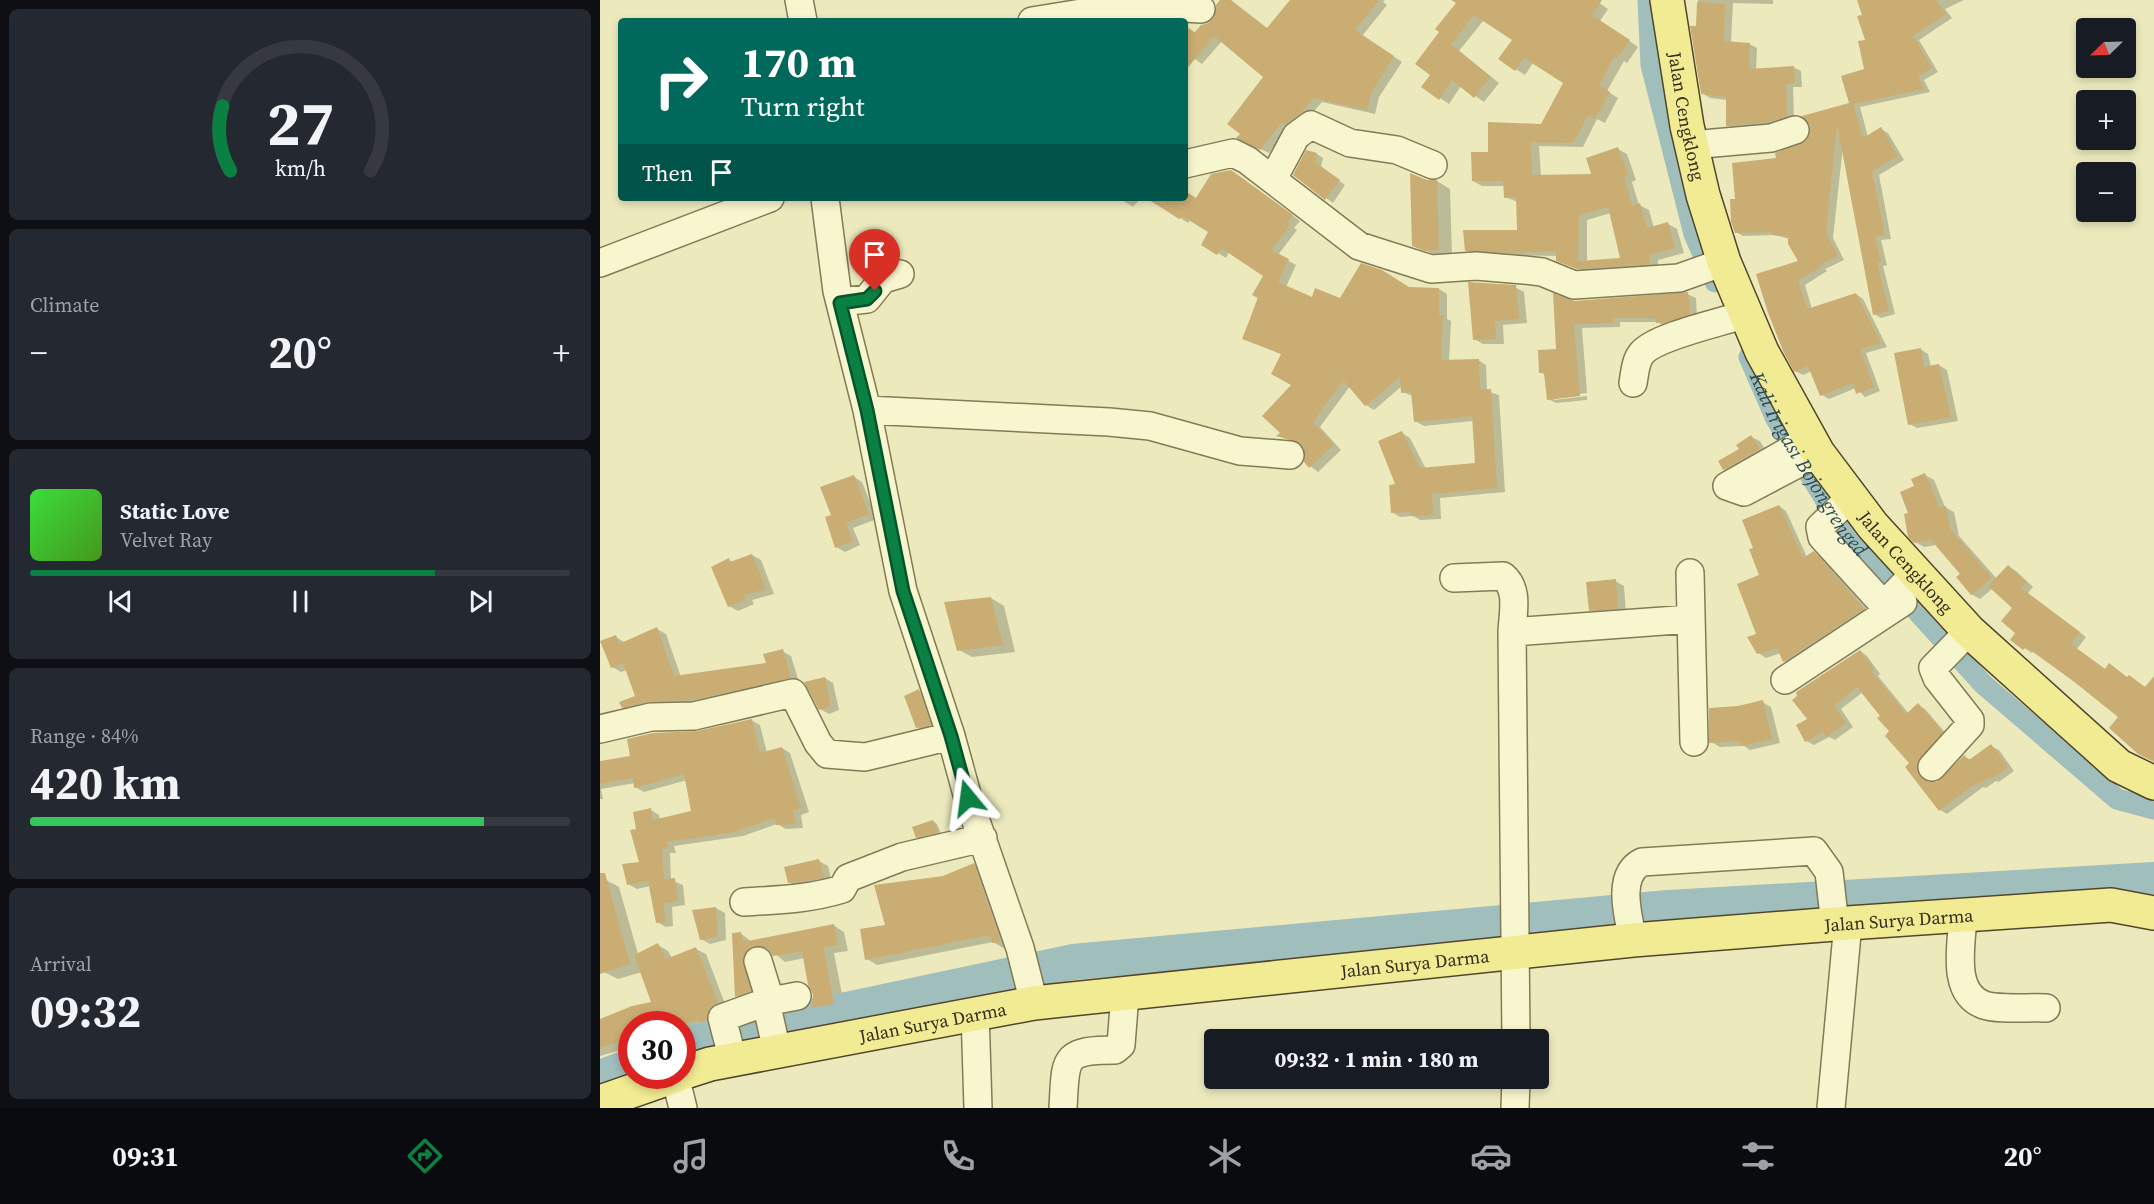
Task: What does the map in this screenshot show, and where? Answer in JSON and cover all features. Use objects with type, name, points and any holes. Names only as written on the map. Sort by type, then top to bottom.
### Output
[{"type":"main road","name":"Jalan Cengklong","points":[[1667,0],[1692,145],[1718,265],[1840,508],[1873,526],[1909,589],[1957,642],[2119,766],[2154,783]]},
{"type":"main road","name":"Jalan Surya Darma","points":[[696,1065],[729,1045],[775,1044],[975,1012],[1031,993],[1125,994],[1516,951],[1631,930],[1963,915],[2110,905],[2154,913]]},
{"type":"main road","points":[[604,1103],[641,1089]]},
{"type":"street","points":[[799,0],[802,18]]},
{"type":"street","points":[[1061,14],[1132,4],[1201,9]]},
{"type":"street","points":[[1273,179],[1296,136],[1311,124],[1350,143],[1398,150],[1433,165]]},
{"type":"street","points":[[1692,145],[1771,138],[1795,130]]},
{"type":"street","points":[[1188,163],[1233,153],[1273,179],[1359,246],[1431,269],[1476,266],[1542,272],[1574,285],[1679,279],[1718,265]]},
{"type":"street","points":[[600,263],[762,201]]},
{"type":"street","points":[[825,201],[840,303],[867,410],[903,591],[1020,948],[1031,993]]},
{"type":"street","points":[[840,303],[867,299],[883,279],[900,274]]},
{"type":"street","points":[[1633,383],[1640,355],[1646,348],[1685,332],[1742,316]]},
{"type":"street","points":[[867,410],[1109,422],[1184,434],[1240,451],[1290,455]]},
{"type":"street","points":[[1757,479],[1809,450]]},
{"type":"street","points":[[1840,508],[1820,527],[1822,537],[1882,603],[1909,589]]},
{"type":"street","points":[[1690,573],[1694,742]]},
{"type":"street","points":[[1454,578],[1503,576],[1510,582],[1514,595],[1512,632],[1516,1029]]},
{"type":"street","points":[[1785,680],[1909,589]]},
{"type":"street","points":[[1512,632],[1691,619]]},
{"type":"street","points":[[1932,768],[1970,725],[1970,720],[1934,673],[1933,668],[1957,642]]},
{"type":"street","points":[[600,729],[634,719],[694,716],[793,693],[818,743],[827,754],[865,757],[951,736]]},
{"type":"street","points":[[744,902],[805,898],[827,894],[842,889],[848,879],[902,856],[983,838]]},
{"type":"street","points":[[1631,930],[1626,878],[1632,867],[1642,862],[1814,851],[1829,872],[1839,921],[1836,1051],[1831,1108]]},
{"type":"street","points":[[1963,915],[1960,973],[1966,990],[1984,1005],[2046,1008]]},
{"type":"street","points":[[758,961],[775,1044]]},
{"type":"street","points":[[1064,1108],[1066,1070],[1071,1058],[1082,1051],[1115,1050],[1121,1045],[1125,994]]},
{"type":"street","points":[[729,1045],[722,1018],[796,996]]},
{"type":"street","points":[[975,1012],[978,1108]]},
{"type":"street","points":[[1818,1108],[1819,1060],[1836,1051]]},
{"type":"street","points":[[678,1089],[683,1108]]},
{"type":"street","points":[[1515,1108],[1516,1089]]},
{"type":"building","points":[[1220,0],[1231,0],[1267,28],[1290,0],[1379,0],[1355,30],[1394,56],[1371,93],[1367,110],[1313,98],[1301,113],[1285,125],[1282,122],[1260,150],[1236,138],[1240,134],[1227,124],[1263,77],[1214,36],[1188,67],[1188,28],[1194,33],[1201,25],[1209,23],[1214,17],[1216,5]]},
{"type":"building","points":[[1451,0],[1602,0],[1592,15],[1630,40],[1617,59],[1614,57],[1599,85],[1610,92],[1595,119],[1588,115],[1573,143],[1531,142],[1532,175],[1591,174],[1586,158],[1618,147],[1628,175],[1624,177],[1632,206],[1640,203],[1647,228],[1668,222],[1675,248],[1649,255],[1650,264],[1577,269],[1556,261],[1556,251],[1513,253],[1465,251],[1463,230],[1517,230],[1516,197],[1504,198],[1503,181],[1472,181],[1471,152],[1488,152],[1488,122],[1541,124],[1563,83],[1524,58],[1515,71],[1498,59],[1512,40],[1474,15],[1451,44],[1491,77],[1474,98],[1452,80],[1439,100],[1421,87],[1430,75],[1415,64],[1439,32],[1435,29],[1456,3]],"holes":[[[1608,207],[1620,258],[1578,261],[1579,215]]]},
{"type":"building","points":[[1857,0],[1936,0],[1946,14],[1913,36],[1932,68],[1918,76],[1924,89],[1853,104],[1863,138],[1881,127],[1898,156],[1872,171],[1885,235],[1875,237],[1881,261],[1877,262],[1889,311],[1873,315],[1837,124],[1826,233],[1838,256],[1819,265],[1821,267],[1798,281],[1807,309],[1856,293],[1881,343],[1860,349],[1874,387],[1856,394],[1853,383],[1820,396],[1808,366],[1794,372],[1784,353],[1756,274],[1798,261],[1788,244],[1788,237],[1772,235],[1772,232],[1735,233],[1731,222],[1730,199],[1735,199],[1732,163],[1776,158],[1775,153],[1807,140],[1810,126],[1802,116],[1849,103],[1841,76],[1864,69],[1858,41],[1865,40],[1857,16],[1862,15]]},
{"type":"building","points":[[1697,2],[1725,4],[1724,41],[1750,43],[1749,69],[1794,66],[1795,83],[1786,84],[1787,116],[1768,122],[1726,126],[1726,97],[1701,94],[1690,26],[1696,26]]},
{"type":"building","points":[[1306,150],[1317,153],[1315,162],[1340,180],[1325,200],[1293,175]]},
{"type":"building","points":[[1231,170],[1293,215],[1287,223],[1290,225],[1271,250],[1289,259],[1278,282],[1312,297],[1315,288],[1340,298],[1361,263],[1382,270],[1409,287],[1439,288],[1439,315],[1443,315],[1441,360],[1479,359],[1480,390],[1491,389],[1497,488],[1432,494],[1433,515],[1411,516],[1411,512],[1391,513],[1389,485],[1395,484],[1378,441],[1402,431],[1420,468],[1475,463],[1472,416],[1414,422],[1411,392],[1401,393],[1400,377],[1365,406],[1343,380],[1313,422],[1334,445],[1309,468],[1304,462],[1304,449],[1299,442],[1276,436],[1280,433],[1262,416],[1291,385],[1271,374],[1281,354],[1242,339],[1258,298],[1252,295],[1263,276],[1221,248],[1217,255],[1201,245],[1208,232],[1182,216],[1179,219],[1151,201],[1188,201],[1188,193],[1196,198],[1211,174]]},
{"type":"building","points":[[1410,173],[1427,180],[1437,180],[1439,250],[1425,251],[1412,246]]},
{"type":"building","points":[[1468,282],[1516,285],[1519,319],[1495,321],[1496,339],[1473,340]]},
{"type":"building","points":[[1688,292],[1690,314],[1667,322],[1656,323],[1655,318],[1613,318],[1613,323],[1574,324],[1580,396],[1547,400],[1544,373],[1539,373],[1538,350],[1556,349],[1553,293],[1575,301]]},
{"type":"building","points":[[1921,348],[1924,367],[1939,364],[1951,417],[1908,425],[1894,353]]},
{"type":"building","points":[[1751,435],[1760,449],[1723,470],[1718,461],[1739,449],[1736,445]]},
{"type":"building","points":[[1925,473],[1939,507],[1946,506],[1950,529],[1992,578],[1971,595],[1956,577],[1960,574],[1931,540],[1914,543],[1908,537],[1904,514],[1908,513],[1900,492],[1914,486],[1911,479]]},
{"type":"building","points":[[854,475],[869,514],[846,523],[853,541],[835,548],[825,517],[831,515],[820,487]]},
{"type":"building","points":[[1779,505],[1803,558],[1814,551],[1864,609],[1783,662],[1777,648],[1757,654],[1747,637],[1756,634],[1737,584],[1759,575],[1749,549],[1753,548],[1742,520]]},
{"type":"building","points":[[752,554],[766,589],[744,595],[746,599],[728,607],[711,567],[729,558],[730,562]]},
{"type":"building","points":[[2008,565],[2027,582],[2021,588],[2080,632],[2071,644],[2105,669],[2109,663],[2145,687],[2154,676],[2154,762],[2138,754],[2109,728],[2118,717],[2026,647],[2023,650],[2010,640],[2015,633],[2001,621],[2012,608],[1988,586]]},
{"type":"building","points":[[1616,579],[1618,609],[1589,611],[1586,582]]},
{"type":"building","points":[[991,597],[1003,645],[957,651],[944,602]]},
{"type":"building","points":[[657,627],[674,676],[766,663],[763,654],[783,649],[791,678],[692,700],[650,701],[622,708],[619,702],[635,696],[623,663],[611,668],[600,641],[616,635],[619,644]]},
{"type":"building","points":[[1860,650],[1874,669],[1871,671],[1906,714],[1918,703],[1943,732],[1917,763],[1917,772],[1922,779],[1937,782],[1964,755],[1969,760],[1991,744],[2008,767],[1991,779],[1989,777],[1977,785],[1976,783],[1939,811],[1905,767],[1909,763],[1885,736],[1889,731],[1877,718],[1880,716],[1857,687],[1834,705],[1846,723],[1826,737],[1823,732],[1805,742],[1796,725],[1807,719],[1792,700],[1797,696],[1796,692]]},
{"type":"building","points":[[825,677],[831,706],[819,710],[804,682]]},
{"type":"building","points":[[919,689],[931,725],[916,728],[904,696]]},
{"type":"building","points":[[1763,700],[1772,739],[1741,746],[1740,741],[1709,743],[1709,708],[1738,706]]},
{"type":"building","points":[[752,719],[760,753],[782,747],[801,808],[793,811],[796,824],[776,825],[775,818],[734,832],[667,842],[668,848],[662,849],[664,879],[675,878],[678,901],[664,903],[665,922],[656,923],[648,881],[627,885],[622,864],[639,862],[630,830],[636,829],[633,812],[651,808],[653,820],[691,811],[684,774],[634,788],[633,778],[600,784],[600,761],[630,756],[627,739],[653,733],[697,731]]},
{"type":"building","points":[[933,820],[938,832],[916,838],[912,827]]},
{"type":"building","points":[[819,859],[824,878],[788,883],[784,867]]},
{"type":"building","points":[[974,863],[1001,942],[992,943],[990,935],[865,960],[860,929],[885,925],[874,885],[943,876]]},
{"type":"building","points":[[600,873],[605,873],[630,964],[600,974]]},
{"type":"building","points":[[716,907],[718,936],[700,940],[692,910]]},
{"type":"building","points":[[834,924],[838,945],[823,947],[834,1004],[812,1008],[813,994],[808,985],[802,951],[773,956],[768,949],[761,946],[747,950],[743,958],[751,991],[735,997],[732,933],[741,932],[743,942]]},
{"type":"building","points":[[658,943],[666,959],[696,947],[718,1003],[710,1008],[707,1020],[699,1023],[696,1020],[696,1011],[620,1011],[651,1002],[634,955]]},
{"type":"building","points":[[618,1012],[618,1042],[600,1048],[600,1019]]},
{"type":"waterway","name":"Kali Irigasi Bojongrenged","points":[[1648,0],[1651,65],[1694,234],[1715,282]]},
{"type":"waterway","name":"Kali Irigasi Bojongrenged","points":[[1749,357],[1776,419],[1845,532],[1983,684],[2117,799],[2154,809]]},
{"type":"waterway","points":[[696,1042],[1073,962],[1668,908],[2154,880]]},
{"type":"waterway","points":[[600,1078],[618,1071]]},
{"type":"route","points":[[875,291],[867,299],[840,303],[867,410],[903,591],[951,736],[968,798]]}]
